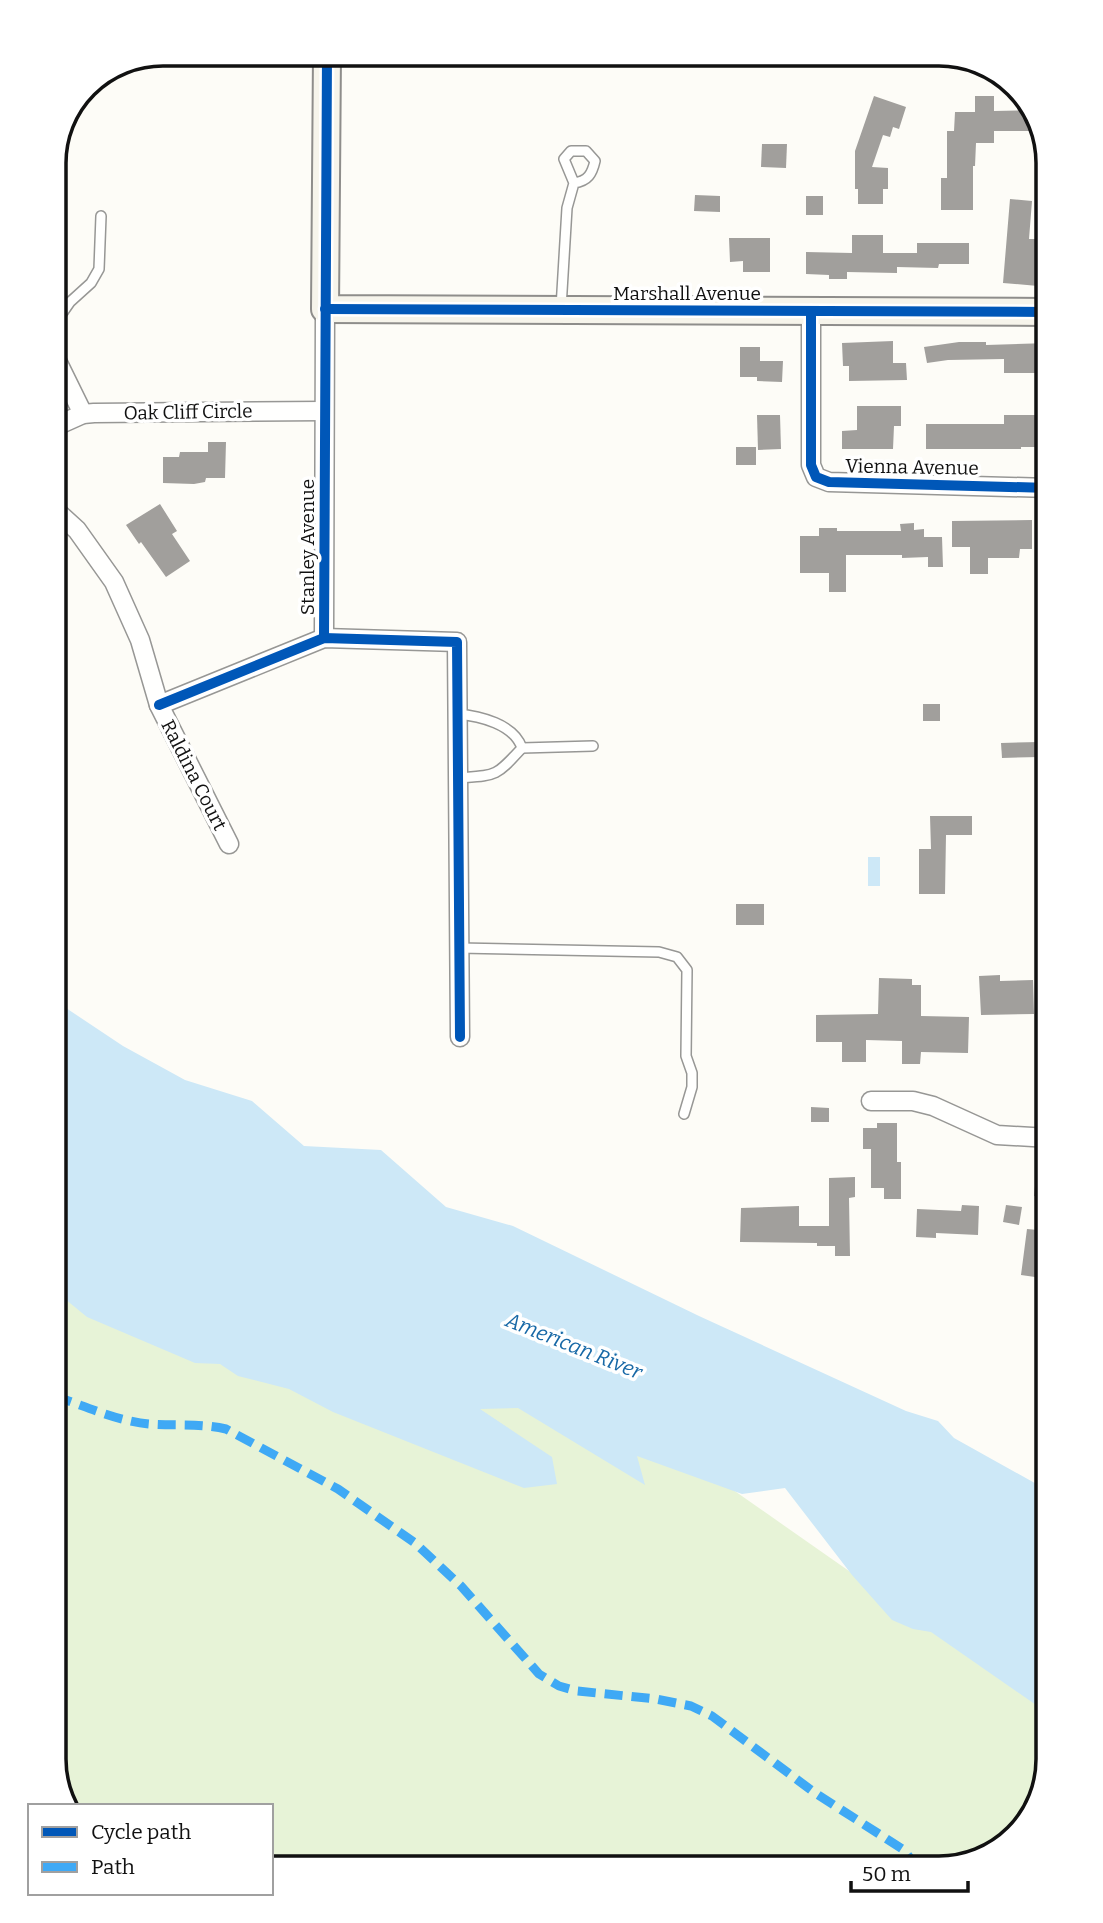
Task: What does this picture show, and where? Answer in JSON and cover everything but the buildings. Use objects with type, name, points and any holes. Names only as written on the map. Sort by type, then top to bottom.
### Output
[{"type":"street","name":"Stanley Avenue","points":[[327,66],[324,638],[457,642],[460,1037]]},
{"type":"street","name":"Marshall Avenue","points":[[325,309],[1036,313]]},
{"type":"street","name":"Vienna Avenue","points":[[811,311],[811,465],[816,477],[829,482],[1036,488]]},
{"type":"street","points":[[67,381],[83,414]]},
{"type":"street","name":"Oak Cliff Circle","points":[[67,421],[83,414],[324,411]]},
{"type":"street","points":[[67,521],[77,530],[114,582],[140,640],[159,705],[324,638]]},
{"type":"street","name":"Raldina Court","points":[[159,705],[229,844]]},
{"type":"street","points":[[871,1101],[913,1101],[933,1106],[997,1135],[1036,1137]]},
{"type":"lane","points":[[561,310],[567,208],[574,183]]},
{"type":"lane","points":[[67,307],[91,283],[99,269],[102,216]]},
{"type":"lane","points":[[457,714],[482,716],[514,734],[523,748]]},
{"type":"lane","points":[[458,778],[490,776],[502,771],[523,748],[593,746]]},
{"type":"lane","points":[[459,948],[659,952],[677,957],[687,970],[686,1056],[692,1073],[692,1087],[684,1114]]},
{"type":"green space","points":[[67,1289],[117,1304],[421,1357],[699,1466],[1036,1702],[1036,1772],[1033,1785],[1020,1813],[1003,1832],[982,1846],[952,1856],[273,1856],[273,1804],[77,1802],[67,1772]]},
{"type":"water","points":[[868,857],[880,857],[880,886],[868,886]]},
{"type":"water","name":"American River","points":[[67,1009],[123,1046],[185,1080],[252,1101],[304,1146],[381,1150],[446,1207],[513,1226],[699,1316],[906,1411],[938,1421],[954,1438],[1036,1484],[1036,1705],[931,1632],[913,1629],[892,1620],[852,1575],[785,1488],[742,1494],[637,1456],[645,1485],[518,1408],[480,1409],[552,1457],[557,1484],[524,1488],[333,1412],[289,1389],[238,1376],[220,1364],[195,1363],[87,1317],[67,1301]]},
{"type":"marked path","points":[[67,1400],[137,1422],[226,1429],[338,1489],[415,1543],[461,1586],[539,1674],[559,1686],[577,1691],[656,1699],[691,1706],[712,1716],[815,1793],[904,1850],[908,1856]]},
{"type":"cycle path","points":[[324,638],[327,66]]},
{"type":"cycle path","points":[[325,309],[1036,312]]},
{"type":"cycle path","points":[[811,311],[811,465],[816,477],[829,482],[1036,488]]},
{"type":"cycle path","points":[[159,705],[324,638],[457,642],[460,1037]]}]
